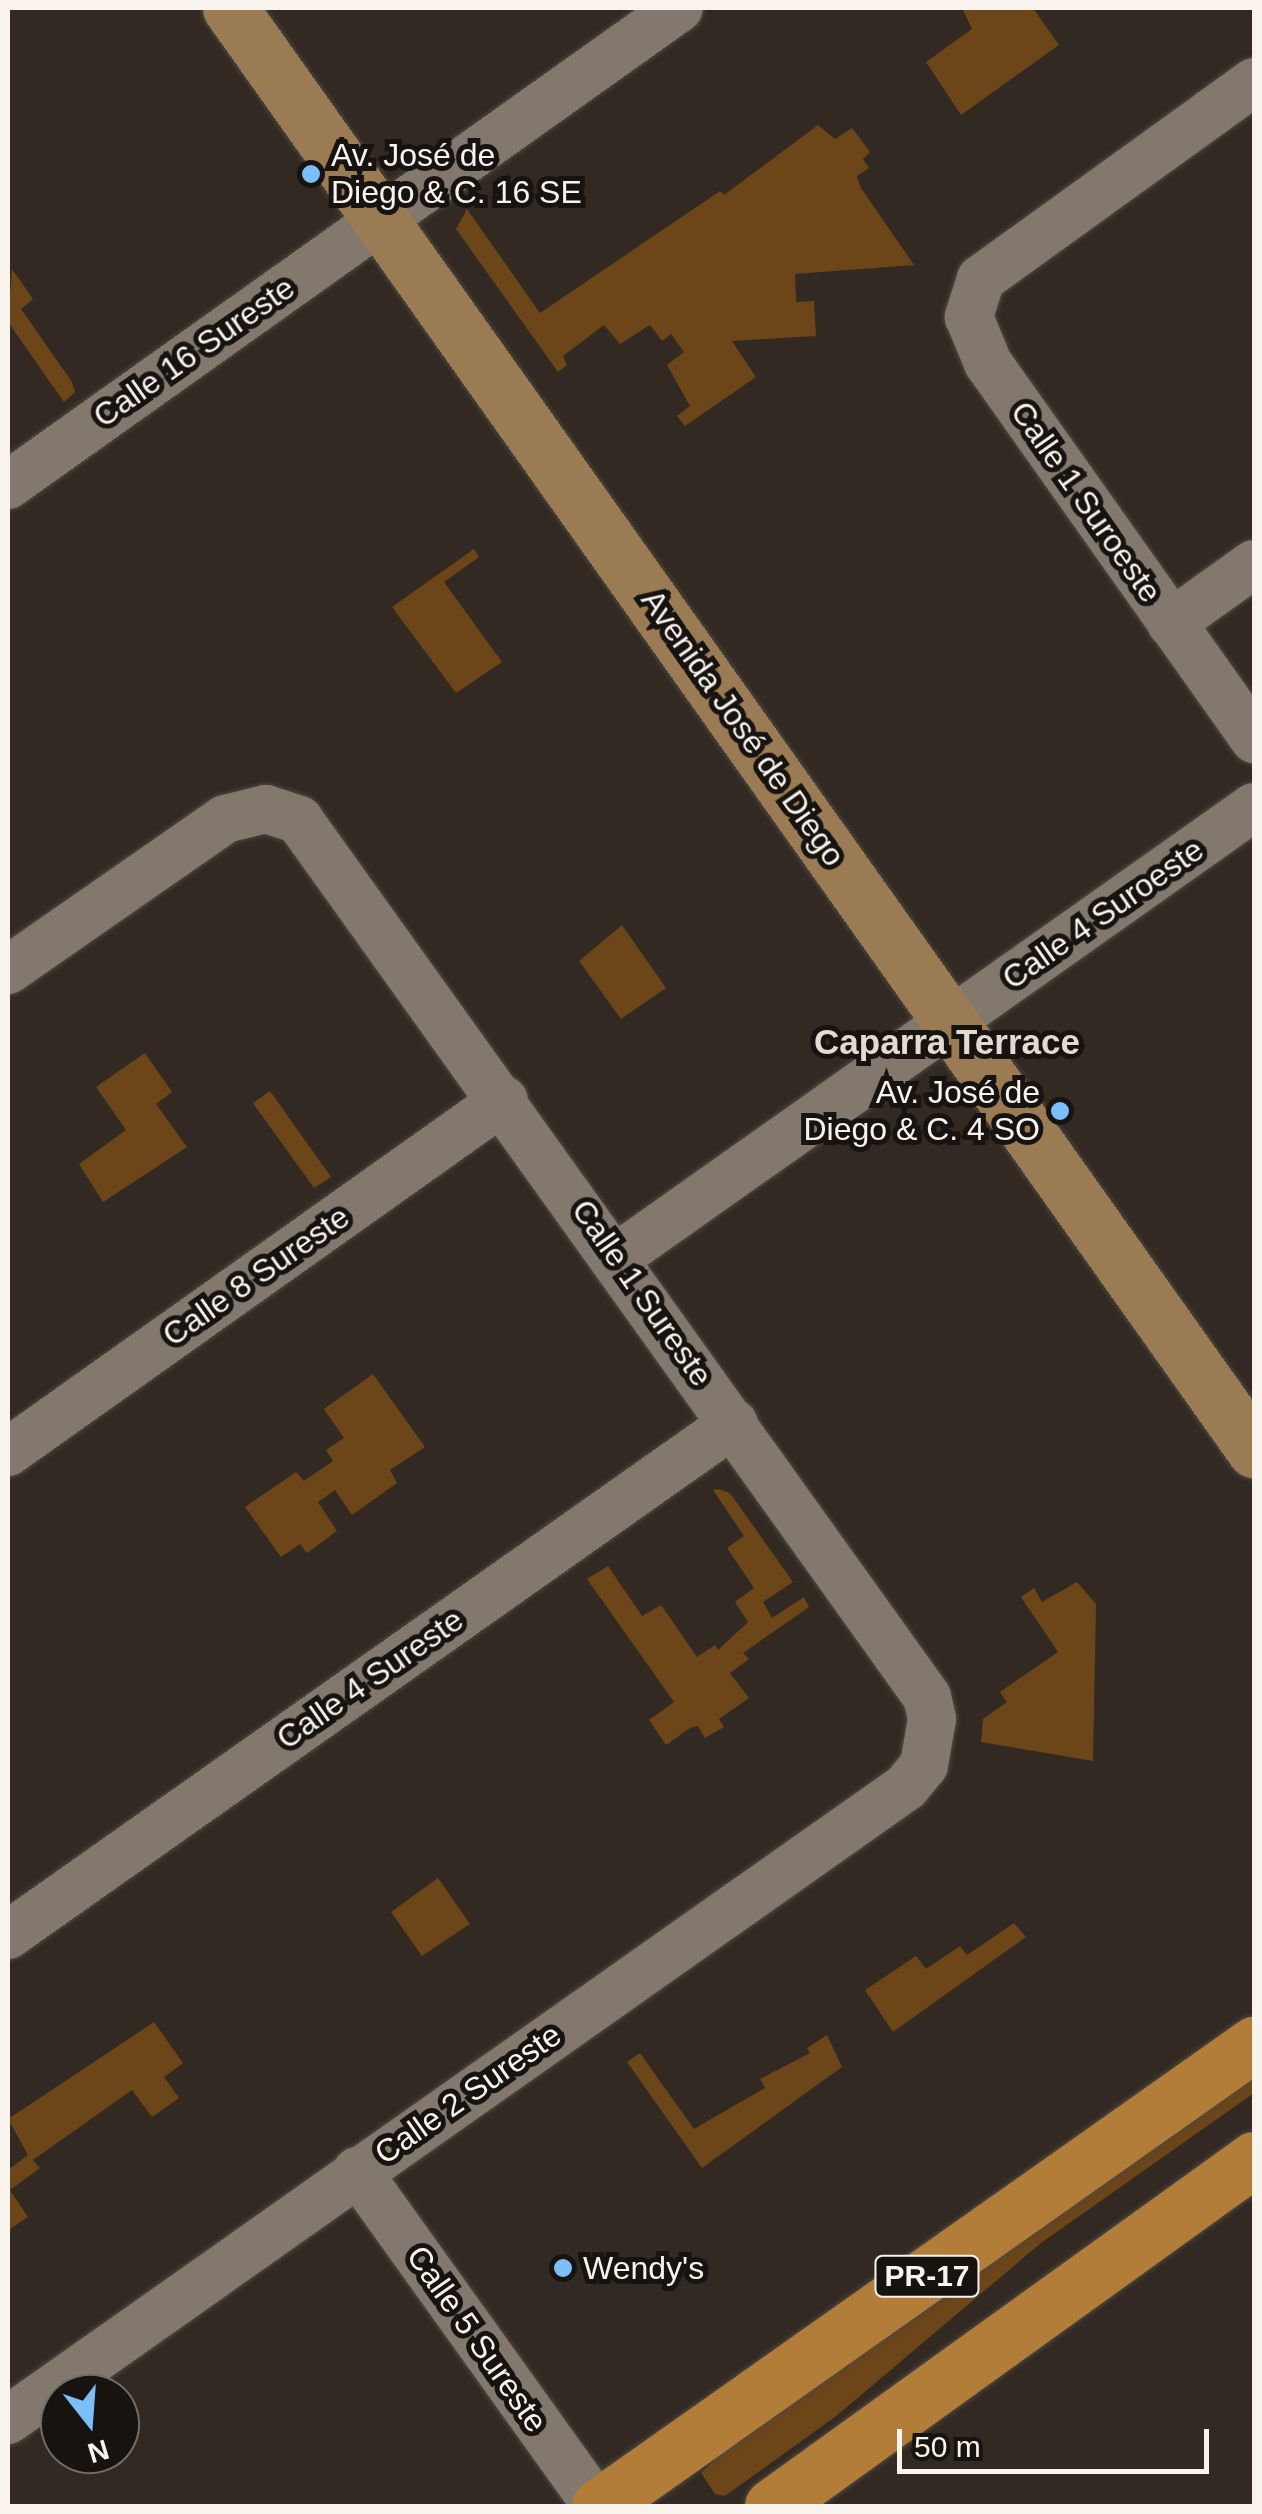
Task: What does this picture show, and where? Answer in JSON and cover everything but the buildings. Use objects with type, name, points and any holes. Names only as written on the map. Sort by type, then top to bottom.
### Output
[{"type":"main road","name":"Avenida José de Diego","points":[[230,8],[1254,1450]]},
{"type":"main road","name":"PR-17","points":[[598,2506],[1254,2044]]},
{"type":"main road","name":"PR-17","points":[[772,2506],[1254,2158]]},
{"type":"street","name":"Calle 16 Sureste","points":[[8,485],[679,8]]},
{"type":"street","name":"Calle 1 Suroeste","points":[[1254,82],[1004,259],[981,279],[972,299],[973,336],[1254,739]]},
{"type":"street","points":[[1171,623],[1254,564]]},
{"type":"street","name":"Calle 4 Suroeste","points":[[952,1021],[1254,808]]},
{"type":"street","name":"Calle 1 Sureste","points":[[8,970],[242,810],[282,812],[316,834],[927,1697],[932,1740],[924,1764]]},
{"type":"street","points":[[617,1257],[952,1021]]},
{"type":"street","name":"Calle 8 Sureste","points":[[8,1452],[504,1100]]},
{"type":"street","name":"Calle 4 Sureste","points":[[8,1935],[734,1423]]},
{"type":"street","name":"Calle 2 Sureste","points":[[8,2420],[906,1788],[924,1764]]},
{"type":"street","name":"Calle 5 Sureste","points":[[357,2171],[598,2506]]},
{"type":"shaded area","points":[[962,8],[1033,8],[1059,45],[961,115],[926,62],[972,29]]},
{"type":"shaded area","points":[[818,125],[835,139],[852,128],[870,152],[863,159],[869,168],[857,176],[861,188],[914,265],[795,274],[796,302],[814,301],[816,336],[732,341],[756,377],[685,426],[677,416],[690,406],[667,365],[684,352],[671,334],[662,341],[650,325],[620,344],[604,325],[563,356],[567,365],[558,372],[456,229],[467,209],[540,313],[720,191],[724,195]]},
{"type":"shaded area","points":[[12,269],[33,299],[21,309],[72,382],[75,392],[64,402],[8,322]]},
{"type":"shaded area","points":[[474,549],[479,557],[444,582],[502,662],[456,693],[392,607]]},
{"type":"shaded area","points":[[622,925],[666,988],[621,1019],[579,961]]},
{"type":"shaded area","points":[[145,1053],[172,1092],[156,1104],[187,1147],[103,1202],[79,1164],[126,1130],[96,1087]]},
{"type":"shaded area","points":[[270,1091],[331,1177],[314,1188],[253,1103]]},
{"type":"shaded area","points":[[373,1374],[425,1447],[390,1470],[397,1483],[352,1515],[335,1490],[318,1502],[337,1531],[307,1553],[300,1544],[281,1557],[245,1507],[296,1472],[304,1481],[333,1461],[326,1450],[344,1438],[324,1409]]},
{"type":"shaded area","points":[[713,1490],[730,1493],[793,1582],[763,1602],[772,1618],[804,1597],[809,1607],[743,1653],[749,1659],[730,1673],[749,1698],[719,1719],[724,1727],[705,1738],[698,1726],[690,1728],[666,1745],[649,1720],[674,1702],[587,1579],[608,1566],[642,1616],[661,1605],[697,1657],[715,1645],[718,1650],[748,1622],[735,1602],[754,1588],[727,1548],[744,1536]]},
{"type":"shaded area","points":[[1077,1582],[1096,1604],[1093,1761],[981,1742],[983,1719],[1007,1702],[1000,1692],[1058,1652],[1021,1597],[1034,1588],[1042,1602]]},
{"type":"shaded area","points":[[438,1878],[470,1924],[422,1956],[391,1912]]},
{"type":"shaded area","points":[[1014,1923],[1026,1937],[893,2032],[865,1990],[916,1956],[926,1969],[960,1946],[967,1955]]},
{"type":"shaded area","points":[[154,2022],[183,2063],[164,2077],[179,2098],[152,2117],[132,2090],[33,2160],[40,2168],[10,2190],[28,2217],[10,2229],[8,2170],[28,2155],[8,2119]]},
{"type":"shaded area","points":[[827,2035],[842,2067],[702,2168],[627,2062],[640,2053],[694,2129],[765,2088],[760,2079],[810,2053],[807,2048]]},
{"type":"shaded area","points":[[1254,2073],[1254,2093],[1041,2243],[835,2417],[725,2496],[715,2494],[701,2473],[722,2453]]},
{"type":"place","name":"Av. José de Diego & C. 16 SE","points":[[311,174]]},
{"type":"place","name":"Av. José de Diego & C. 4 SO","points":[[1060,1111]]},
{"type":"place","name":"Wendy's","points":[[563,2268]]},
{"type":"district","name":"Caparra Terrace","points":[[947,1042]]}]
